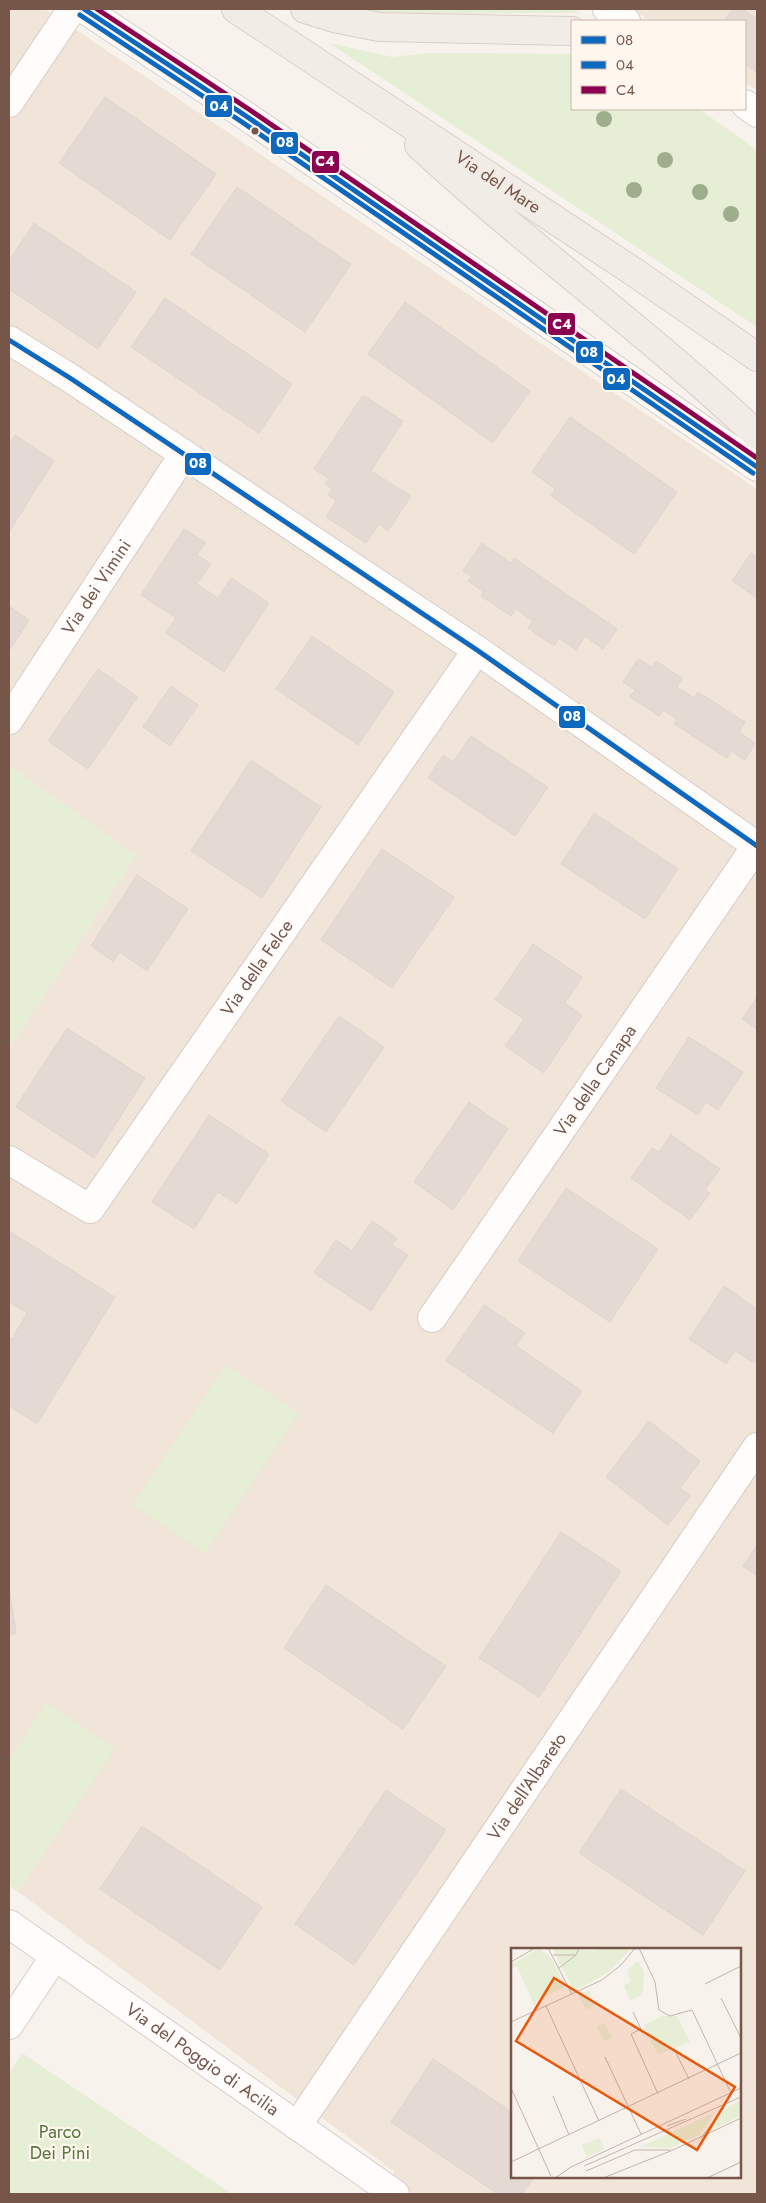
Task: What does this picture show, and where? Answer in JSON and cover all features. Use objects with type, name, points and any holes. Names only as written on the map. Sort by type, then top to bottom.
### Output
[{"type":"main road","name":"Via del Mare","points":[[236,9],[362,90],[634,272],[757,357]]},
{"type":"main road","points":[[305,9],[334,18],[378,27],[571,31]]},
{"type":"main road","points":[[362,90],[476,197],[674,360],[757,435]]},
{"type":"street","points":[[9,103],[72,9]]},
{"type":"street","points":[[84,9],[246,116],[757,467]]},
{"type":"street","points":[[607,9],[624,20]]},
{"type":"street","points":[[746,105],[757,113]]},
{"type":"street","points":[[9,340],[184,454],[477,650],[757,845]]},
{"type":"street","name":"Via dei Vimini","points":[[9,720],[184,454]]},
{"type":"street","name":"Via della Felce","points":[[9,1160],[90,1209],[477,650]]},
{"type":"street","name":"Via della Canapa","points":[[432,1318],[757,845]]},
{"type":"street","name":"Via dell'Albareto","points":[[297,2126],[757,1447]]},
{"type":"street","name":"Via del Poggio di Acilia","points":[[9,1924],[395,2194]]},
{"type":"street","points":[[9,2025],[55,1956]]},
{"type":"shaded area","points":[[9,9],[45,9],[757,489],[757,2194],[379,2194],[395,2172],[9,1885],[9,1048],[136,856],[9,765]]},
{"type":"shaded area","points":[[631,9],[757,9],[757,90],[746,83],[746,20],[649,20]]},
{"type":"green space","points":[[345,9],[573,9],[580,13],[362,14]]},
{"type":"green space","points":[[329,43],[392,57],[427,53],[571,54],[571,110],[700,110],[757,150],[757,327]]},
{"type":"green space","points":[[9,765],[136,856],[9,1048]]},
{"type":"green space","points":[[225,1365],[299,1413],[205,1553],[132,1505]]},
{"type":"green space","points":[[46,1702],[115,1749],[18,1892],[9,1885],[9,1759]]},
{"type":"green space","name":"Parco Dei Pini","points":[[22,2053],[232,2194],[9,2194],[9,2074]]},
{"type":"building","points":[[733,9],[743,9],[757,19],[757,73],[746,64],[746,20],[725,20]]},
{"type":"building","points":[[105,97],[216,174],[170,240],[59,163]]},
{"type":"building","points":[[237,187],[351,264],[305,332],[191,254]]},
{"type":"building","points":[[34,223],[136,292],[98,349],[9,289],[9,261]]},
{"type":"building","points":[[165,298],[292,384],[259,433],[131,347]]},
{"type":"building","points":[[405,302],[530,391],[493,443],[368,354]]},
{"type":"building","points":[[363,395],[403,421],[371,471],[411,496],[388,531],[379,524],[366,543],[326,517],[336,501],[328,495],[332,489],[325,484],[329,479],[314,469]]},
{"type":"building","points":[[570,417],[677,492],[634,554],[551,496],[555,489],[532,472]]},
{"type":"building","points":[[15,435],[54,461],[9,532],[9,444]]},
{"type":"building","points":[[184,529],[206,543],[197,555],[211,564],[197,584],[218,598],[231,578],[269,603],[224,672],[166,633],[176,618],[141,595]]},
{"type":"building","points":[[482,543],[511,563],[514,558],[617,629],[603,649],[585,636],[576,650],[559,638],[554,646],[528,628],[533,621],[516,609],[511,616],[481,596],[484,592],[468,581],[472,577],[463,571]]},
{"type":"building","points":[[751,553],[757,557],[757,598],[732,581]]},
{"type":"building","points":[[9,606],[29,620],[9,651]]},
{"type":"building","points":[[312,636],[394,692],[358,745],[276,689]]},
{"type":"building","points":[[638,659],[652,667],[656,661],[682,678],[677,687],[694,698],[698,692],[745,722],[739,732],[755,743],[745,760],[731,751],[727,758],[674,724],[678,720],[663,710],[659,716],[630,697],[635,690],[623,682]]},
{"type":"building","points":[[98,669],[138,697],[88,769],[48,741]]},
{"type":"building","points":[[171,686],[198,705],[170,746],[143,727]]},
{"type":"building","points":[[471,736],[548,787],[515,836],[428,778],[443,755],[453,762]]},
{"type":"building","points":[[251,760],[321,807],[262,898],[191,851]]},
{"type":"building","points":[[594,813],[678,869],[645,919],[561,864]]},
{"type":"building","points":[[382,849],[454,897],[392,988],[321,940]]},
{"type":"building","points":[[137,875],[188,909],[147,971],[120,952],[113,961],[91,946]]},
{"type":"building","points":[[533,944],[582,977],[565,1003],[582,1015],[544,1073],[505,1046],[524,1019],[495,1000]]},
{"type":"building","points":[[757,997],[757,1029],[742,1019]]},
{"type":"building","points":[[339,1016],[384,1047],[326,1132],[281,1101]]},
{"type":"building","points":[[67,1028],[145,1078],[94,1158],[16,1107]]},
{"type":"building","points":[[689,1037],[743,1072],[718,1110],[706,1102],[698,1115],[656,1088]]},
{"type":"building","points":[[469,1102],[508,1129],[453,1210],[414,1182]]},
{"type":"building","points":[[209,1115],[269,1154],[237,1204],[218,1192],[194,1229],[152,1202]]},
{"type":"building","points":[[671,1135],[720,1169],[705,1190],[710,1193],[690,1220],[631,1178],[652,1148],[659,1152]]},
{"type":"building","points":[[566,1188],[658,1249],[610,1322],[518,1261]]},
{"type":"building","points":[[372,1221],[397,1238],[392,1245],[408,1255],[371,1311],[314,1273],[336,1240],[352,1251]]},
{"type":"building","points":[[9,1231],[115,1297],[37,1424],[9,1406],[9,1337],[12,1339],[27,1313],[9,1302]]},
{"type":"building","points":[[724,1286],[757,1309],[757,1358],[754,1363],[735,1351],[726,1364],[689,1339]]},
{"type":"building","points":[[484,1305],[525,1333],[516,1346],[582,1391],[553,1433],[446,1361]]},
{"type":"building","points":[[649,1421],[700,1461],[680,1488],[690,1496],[668,1525],[606,1477]]},
{"type":"building","points":[[561,1532],[621,1571],[539,1697],[479,1658]]},
{"type":"building","points":[[757,1545],[757,1576],[743,1566]]},
{"type":"building","points":[[326,1585],[446,1666],[403,1729],[284,1648]]},
{"type":"building","points":[[9,1587],[16,1633],[9,1635]]},
{"type":"building","points":[[621,1789],[745,1871],[703,1935],[579,1853]]},
{"type":"building","points":[[386,1790],[446,1830],[354,1965],[295,1924]]},
{"type":"building","points":[[142,1826],[262,1907],[220,1970],[100,1889]]},
{"type":"building","points":[[433,2059],[511,2111],[511,2178],[533,2178],[522,2194],[498,2194],[391,2122]]},
{"type":"transit line","name":"08","points":[[84,9],[246,116],[757,467]]},
{"type":"transit line","name":"C4","points":[[97,9],[250,110],[757,458]]},
{"type":"transit line","name":"04","points":[[80,15],[242,122],[753,473]]},
{"type":"transit line","name":"08","points":[[9,340],[70,378],[477,650],[757,846]]}]
